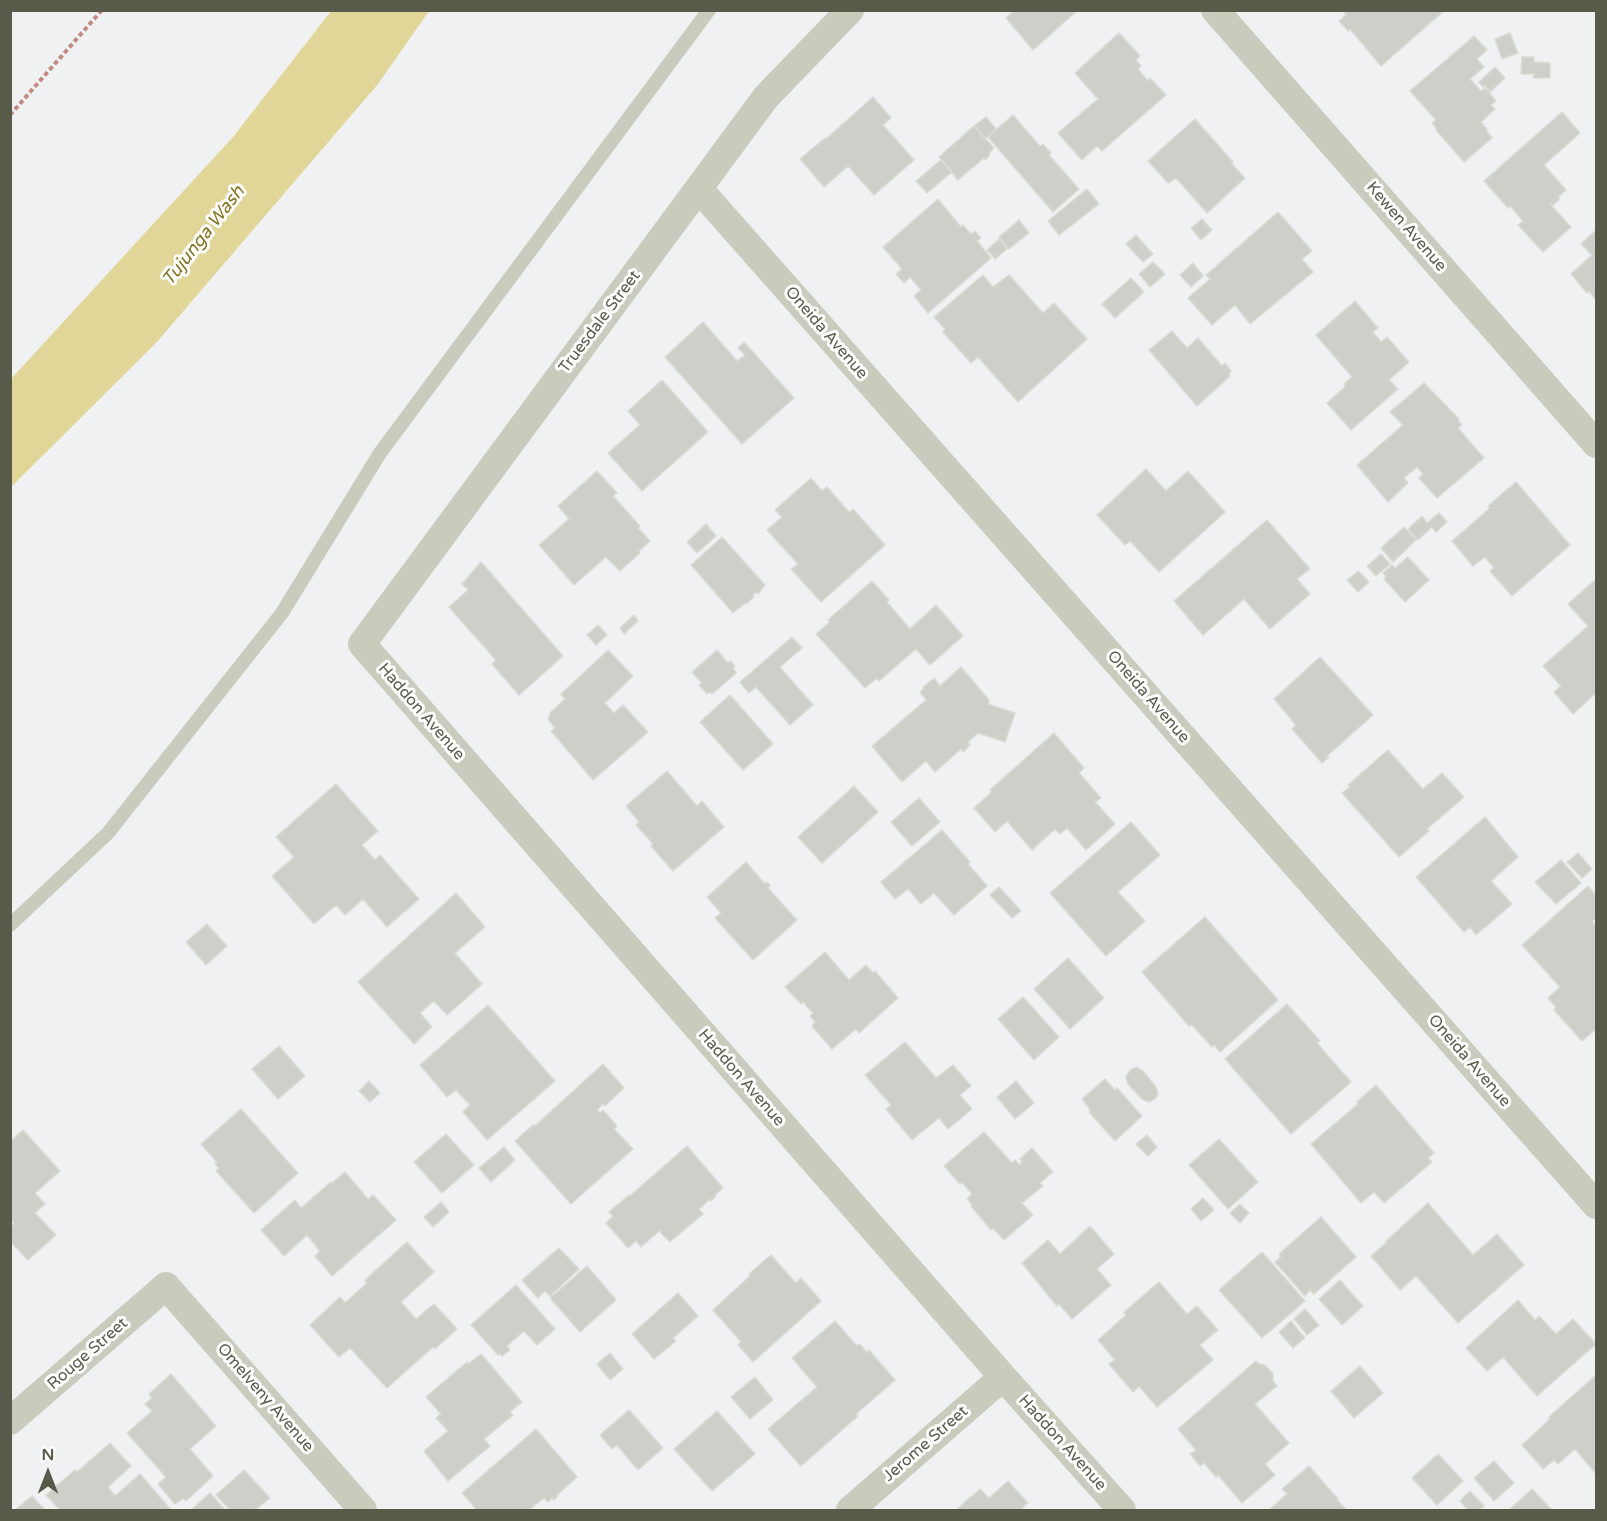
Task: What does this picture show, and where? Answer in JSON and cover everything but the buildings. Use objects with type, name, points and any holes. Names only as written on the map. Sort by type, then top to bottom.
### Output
[{"type":"street","name":"Truesdale Street","points":[[362,644],[766,97],[850,10]]},
{"type":"street","name":"Kewen Avenue","points":[[1215,10],[1596,444]]},
{"type":"street","name":"Oneida Avenue","points":[[699,189],[1596,1205]]},
{"type":"street","name":"Haddon Avenue","points":[[362,644],[1122,1510]]},
{"type":"street","name":"Rouge Street","points":[[10,1421],[166,1286]]},
{"type":"street","name":"Omelveny Avenue","points":[[166,1286],[363,1510]]},
{"type":"street","name":"Jerome Street","points":[[850,1510],[1003,1377]]},
{"type":"lane","points":[[10,925],[108,833],[282,613],[380,453],[709,10]]},
{"type":"path","points":[[10,115],[102,10]]},
{"type":"water","name":"Tujunga Wash","points":[[332,10],[429,11],[378,84],[156,343],[11,487],[11,379],[233,137]]}]
